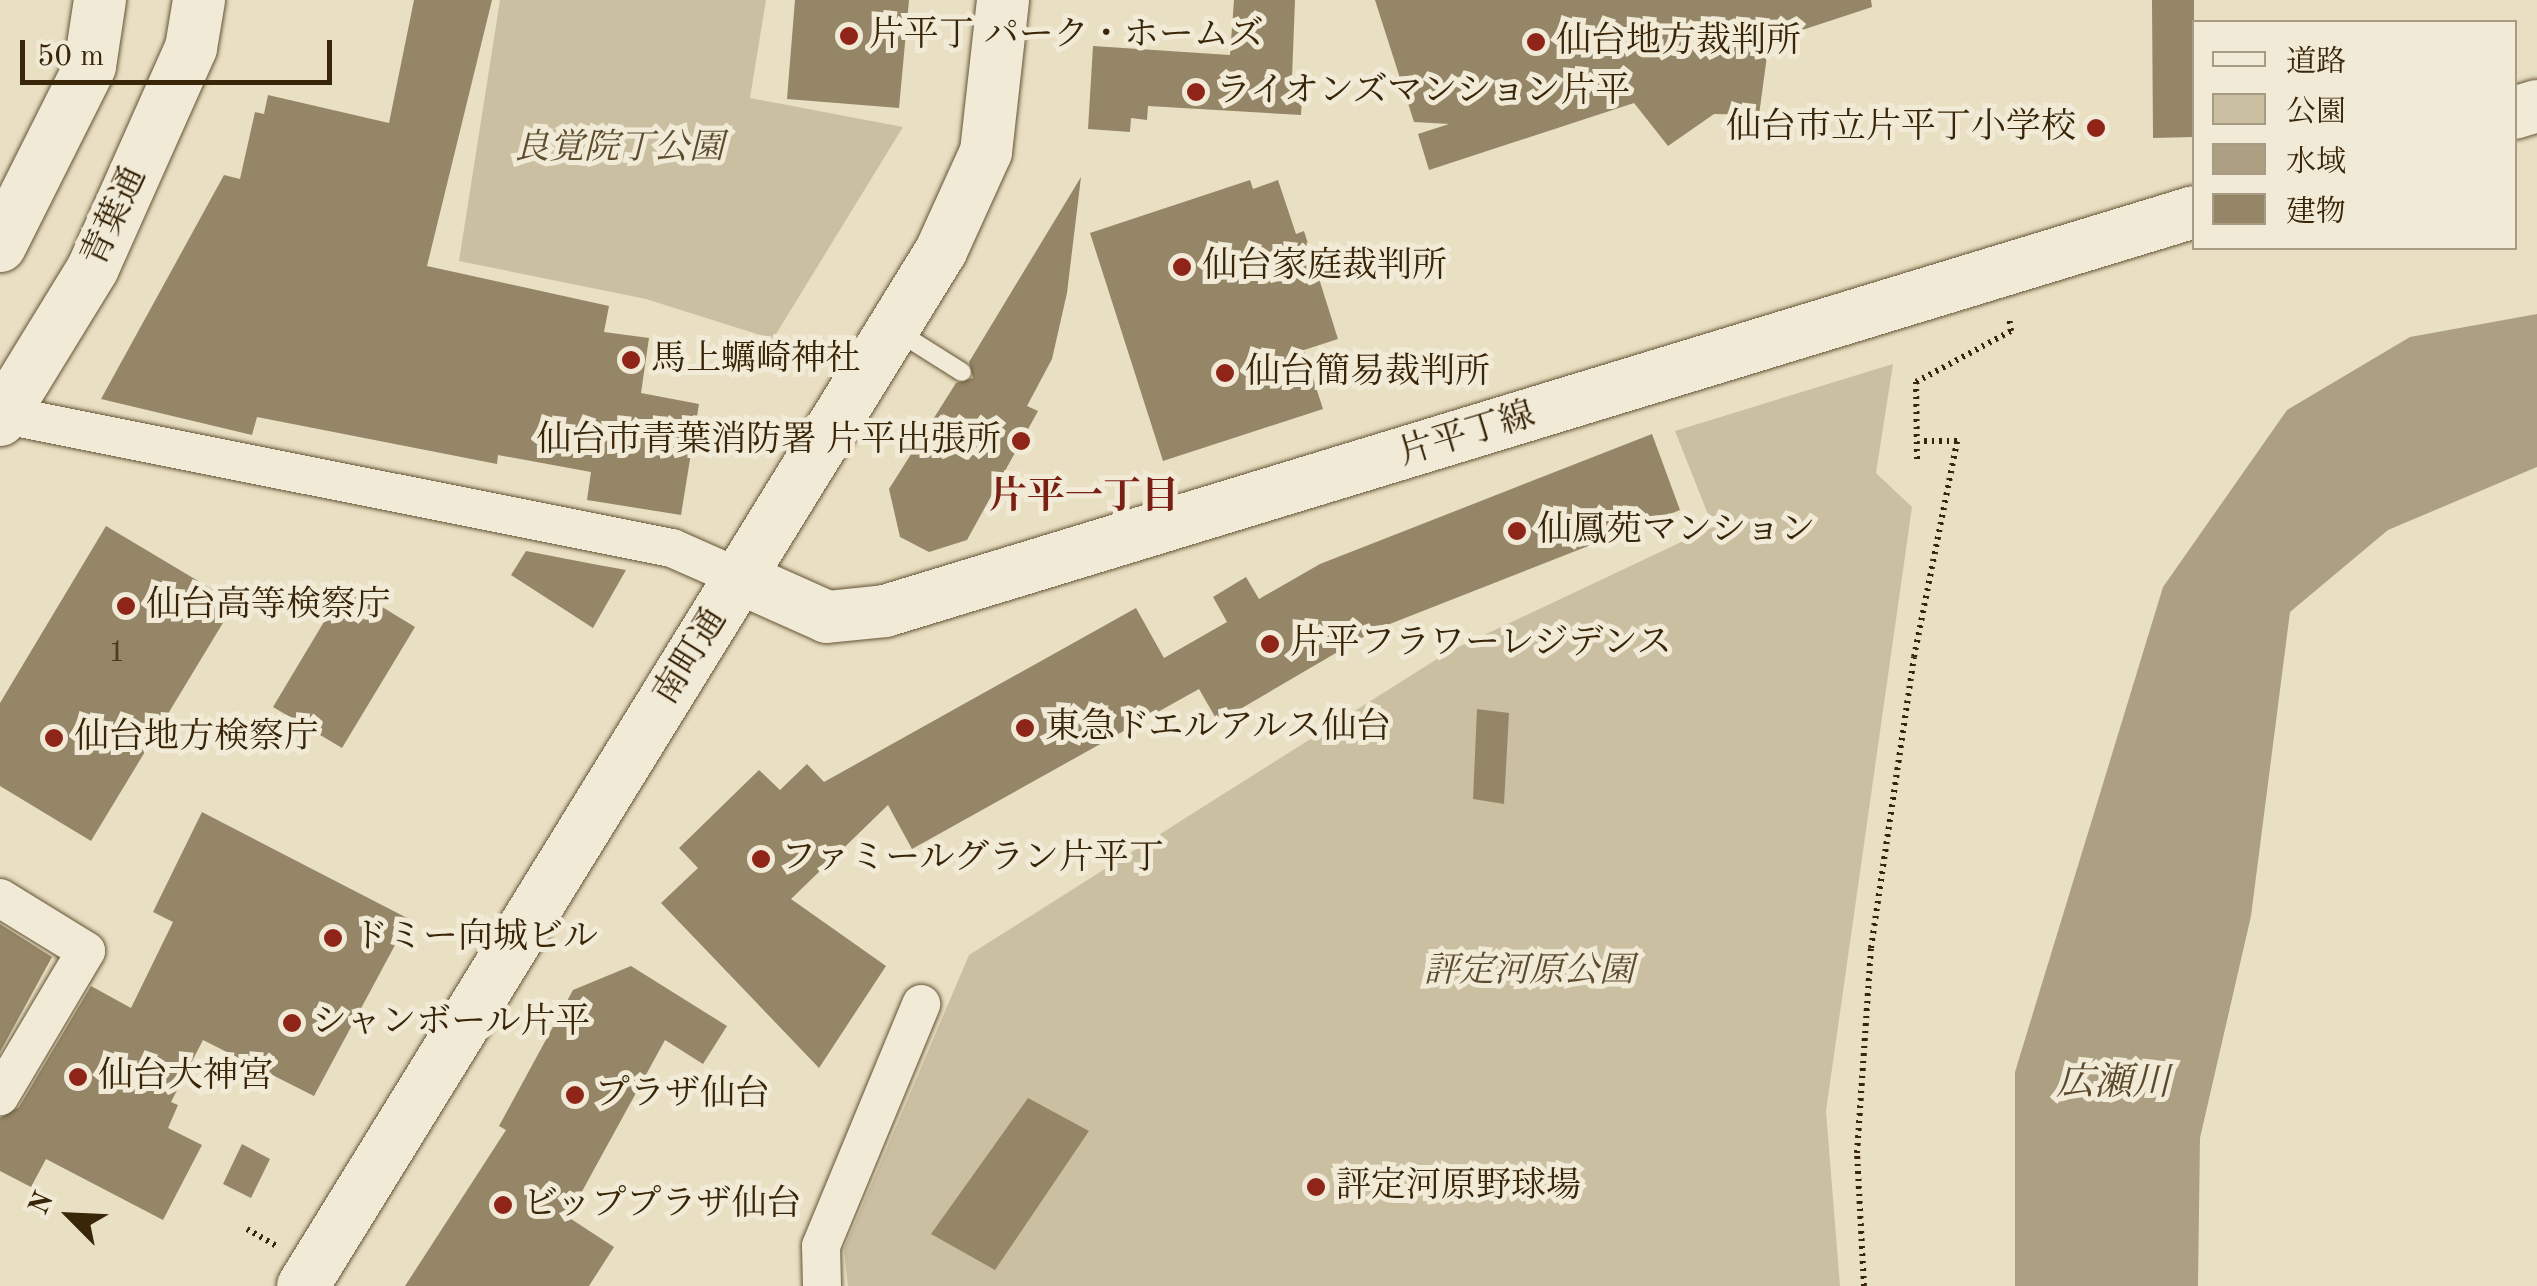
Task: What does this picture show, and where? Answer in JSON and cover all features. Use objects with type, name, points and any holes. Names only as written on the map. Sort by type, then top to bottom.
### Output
[{"type":"street","points":[[0,246],[90,66],[100,0]]},
{"type":"street","name":"青葉通","points":[[1,417],[92,268],[191,48],[199,0]]},
{"type":"street","name":"南町通","points":[[304,1286],[895,330],[986,152],[1003,0]]},
{"type":"street","name":"片平丁線","points":[[740,578],[827,618],[885,611],[2192,213]]},
{"type":"street","points":[[1,417],[653,544],[740,578]]},
{"type":"street","points":[[0,898],[86,951],[0,1096]]},
{"type":"street","points":[[822,1286],[820,1246],[921,1004]]},
{"type":"lane","points":[[895,330],[962,372]]},
{"type":"path","points":[[1918,459],[1916,382],[2011,331],[2008,300]]},
{"type":"path","points":[[1864,1286],[1857,1154],[1871,948],[1914,657],[1957,441],[1919,441]]},
{"type":"green space","name":"良覚院丁公園","points":[[500,0],[766,0],[750,98],[903,127],[773,339],[646,299],[459,261]]},
{"type":"green space","name":"評定河原公園","points":[[1893,364],[1876,473],[1912,507],[1826,1111],[1840,1286],[848,1286],[844,1249],[969,955],[1448,652],[1713,527],[1675,431]]},
{"type":"water","name":"広瀬川","points":[[2537,314],[2537,467],[2388,530],[2290,612],[2251,916],[2200,1138],[2198,1286],[2015,1286],[2015,1072],[2163,587],[2287,410],[2410,337]]},
{"type":"building","points":[[414,0],[492,0],[427,266],[609,306],[604,332],[649,338],[641,393],[699,404],[681,515],[587,500],[591,472],[498,455],[497,464],[257,417],[252,435],[101,399],[224,175],[240,179],[255,112],[264,114],[268,95],[389,123]]},
{"type":"building","name":"片平丁 パーク・ホームズ","points":[[795,0],[909,0],[899,108],[787,99]]},
{"type":"building","name":"ライオンズマンション片平","points":[[1234,0],[1295,0],[1292,78],[1303,79],[1301,115],[1148,106],[1147,120],[1131,118],[1130,132],[1088,129],[1093,46],[1230,55]]},
{"type":"building","points":[[1375,0],[1871,0],[1872,7],[1769,41],[1759,115],[1714,114],[1668,146],[1634,103],[1429,170],[1418,134],[1449,124],[1414,122]]},
{"type":"building","points":[[2152,0],[2194,0],[2192,137],[2153,138]]},
{"type":"building","points":[[1081,177],[1067,293],[1052,359],[1027,406],[1038,411],[967,540],[929,552],[900,537],[889,489],[956,383],[973,378],[969,362]]},
{"type":"building","points":[[1250,180],[1253,189],[1278,180],[1296,234],[1304,231],[1338,339],[1304,350],[1323,409],[1163,461],[1090,233]]},
{"type":"building","points":[[1652,434],[1680,510],[1377,629],[1218,722],[1199,689],[912,849],[888,805],[791,899],[886,966],[819,1068],[661,903],[698,868],[679,848],[759,770],[780,790],[807,764],[824,782],[1136,608],[1164,658],[1227,622],[1213,597],[1246,577],[1259,599],[1320,564]]},
{"type":"building","points":[[106,526],[235,603],[91,841],[0,786],[0,703]]},
{"type":"building","points":[[526,551],[626,570],[593,628],[511,575]]},
{"type":"building","points":[[346,585],[415,627],[342,748],[273,707]]},
{"type":"building","points":[[1477,709],[1509,713],[1504,804],[1473,799]]},
{"type":"building","points":[[202,812],[409,919],[314,1096],[203,1040],[171,1102],[178,1105],[168,1128],[202,1145],[163,1220],[46,1159],[31,1187],[0,1171],[0,1118],[19,1107],[91,986],[131,1008],[173,922],[153,912]]},
{"type":"building","points":[[0,924],[52,957],[0,1052]]},
{"type":"building","points":[[631,966],[727,1026],[703,1064],[665,1040],[568,1217],[614,1247],[589,1286],[405,1286],[506,1130],[499,1126],[573,990]]},
{"type":"building","points":[[1028,1098],[1089,1131],[995,1270],[931,1234]]},
{"type":"building","points":[[242,1144],[270,1159],[251,1198],[223,1184]]},
{"type":"place","name":"片平丁 パーク・ホームズ","points":[[849,36]]},
{"type":"place","name":"仙台地方裁判所","points":[[1536,42]]},
{"type":"place","name":"ライオンズマンション片平","points":[[1196,92]]},
{"type":"place","name":"仙台市立片平丁小学校","points":[[2096,128]]},
{"type":"place","name":"仙台家庭裁判所","points":[[1182,267]]},
{"type":"place","name":"馬上蠣崎神社","points":[[631,360]]},
{"type":"place","name":"仙台簡易裁判所","points":[[1225,373]]},
{"type":"place","name":"仙台市青葉消防署 片平出張所","points":[[1021,441]]},
{"type":"place","name":"仙鳳苑マンション","points":[[1517,531]]},
{"type":"place","name":"仙台高等検察庁","points":[[126,606]]},
{"type":"place","name":"片平フラワーレジデンス","points":[[1270,644]]},
{"type":"place","name":"東急ドエルアルス仙台","points":[[1025,728]]},
{"type":"place","name":"仙台地方検察庁","points":[[54,738]]},
{"type":"place","name":"ファミールグラン片平丁","points":[[761,859]]},
{"type":"place","name":"ドミー向城ビル","points":[[333,938]]},
{"type":"place","name":"シャンボール片平","points":[[292,1023]]},
{"type":"place","name":"仙台大神宮","points":[[78,1077]]},
{"type":"place","name":"プラザ仙台","points":[[575,1095]]},
{"type":"place","name":"評定河原野球場","points":[[1316,1187]]},
{"type":"place","name":"ビッププラザ仙台","points":[[503,1205]]},
{"type":"district","name":"片平一丁目","points":[[1084,499]]}]
